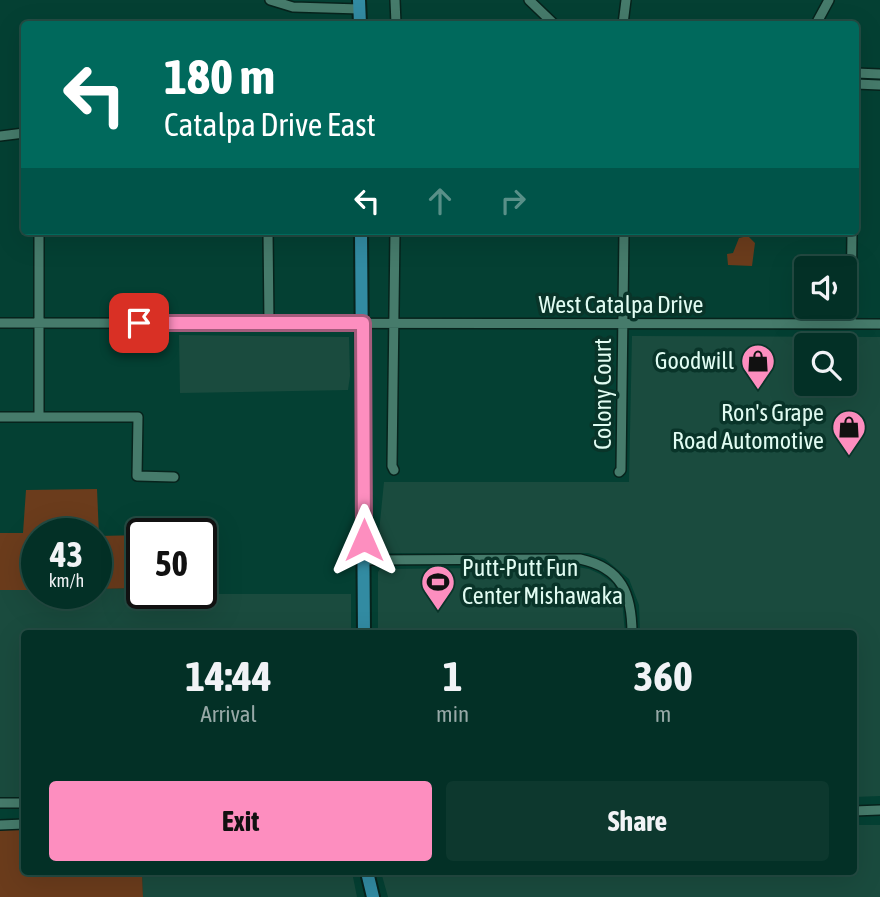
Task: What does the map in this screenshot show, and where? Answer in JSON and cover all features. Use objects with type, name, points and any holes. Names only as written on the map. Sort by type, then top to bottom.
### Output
[{"type":"main road","points":[[361,235],[364,630]]},
{"type":"main road","points":[[368,875],[373,897]]},
{"type":"street","points":[[270,0],[293,7],[359,4]]},
{"type":"street","points":[[395,0],[396,21]]},
{"type":"street","points":[[529,0],[551,21]]},
{"type":"street","points":[[623,21],[625,0]]},
{"type":"street","points":[[818,21],[829,0]]},
{"type":"street","points":[[859,74],[880,74]]},
{"type":"street","points":[[859,84],[880,85]]},
{"type":"street","points":[[0,136],[21,133]]},
{"type":"street","points":[[39,235],[39,416]]},
{"type":"street","points":[[268,235],[269,323]]},
{"type":"street","points":[[394,470],[395,235]]},
{"type":"street","name":"Colony Court","points":[[619,472],[624,235]]},
{"type":"street","points":[[851,323],[852,235]]},
{"type":"street","name":"West Catalpa Drive","points":[[0,323],[880,324]]},
{"type":"street","points":[[0,417],[138,416],[137,476],[174,477]]},
{"type":"street","points":[[364,560],[580,559],[593,562],[611,573],[623,586],[631,606],[632,630]]},
{"type":"street","points":[[0,803],[21,803]]},
{"type":"street","points":[[857,811],[880,810]]},
{"type":"street","points":[[0,825],[21,824]]},
{"type":"shaded area","points":[[748,236],[755,243],[752,266],[728,265],[727,254],[733,253],[739,238]]},
{"type":"shaded area","points":[[179,335],[349,337],[348,390],[180,393]]},
{"type":"shaded area","points":[[632,336],[794,337],[794,396],[857,396],[857,337],[880,337],[880,796],[857,797],[857,630],[640,630],[639,605],[629,579],[605,559],[588,553],[382,553],[379,551],[384,482],[629,482]]},
{"type":"shaded area","points":[[97,489],[98,518],[24,518],[26,490]]},
{"type":"shaded area","points":[[0,533],[21,533],[21,590],[0,590]]},
{"type":"shaded area","points":[[126,535],[126,588],[112,589],[112,536]]},
{"type":"shaded area","points":[[380,569],[589,569],[613,583],[622,600],[625,630],[378,630]]},
{"type":"shaded area","points":[[126,588],[126,609],[217,609],[217,594],[351,594],[351,630],[21,630],[21,798],[0,799],[0,590],[21,590],[21,609],[112,609],[112,589]]},
{"type":"shaded area","points":[[857,825],[880,825],[880,897],[388,897],[382,875],[857,875]]},
{"type":"shaded area","points":[[0,830],[21,830],[21,875],[142,875],[143,897],[0,897]]},
{"type":"shaded area","points":[[142,875],[353,875],[357,897],[143,897]]},
{"type":"place","name":"Goodwill","points":[[758,391]]},
{"type":"place","name":"Ron's Grape Road Automotive","points":[[849,457]]},
{"type":"place","name":"Putt-Putt Fun Center Mishawaka","points":[[438,612]]},
{"type":"route","points":[[139,323],[363,323],[364,540]]}]
